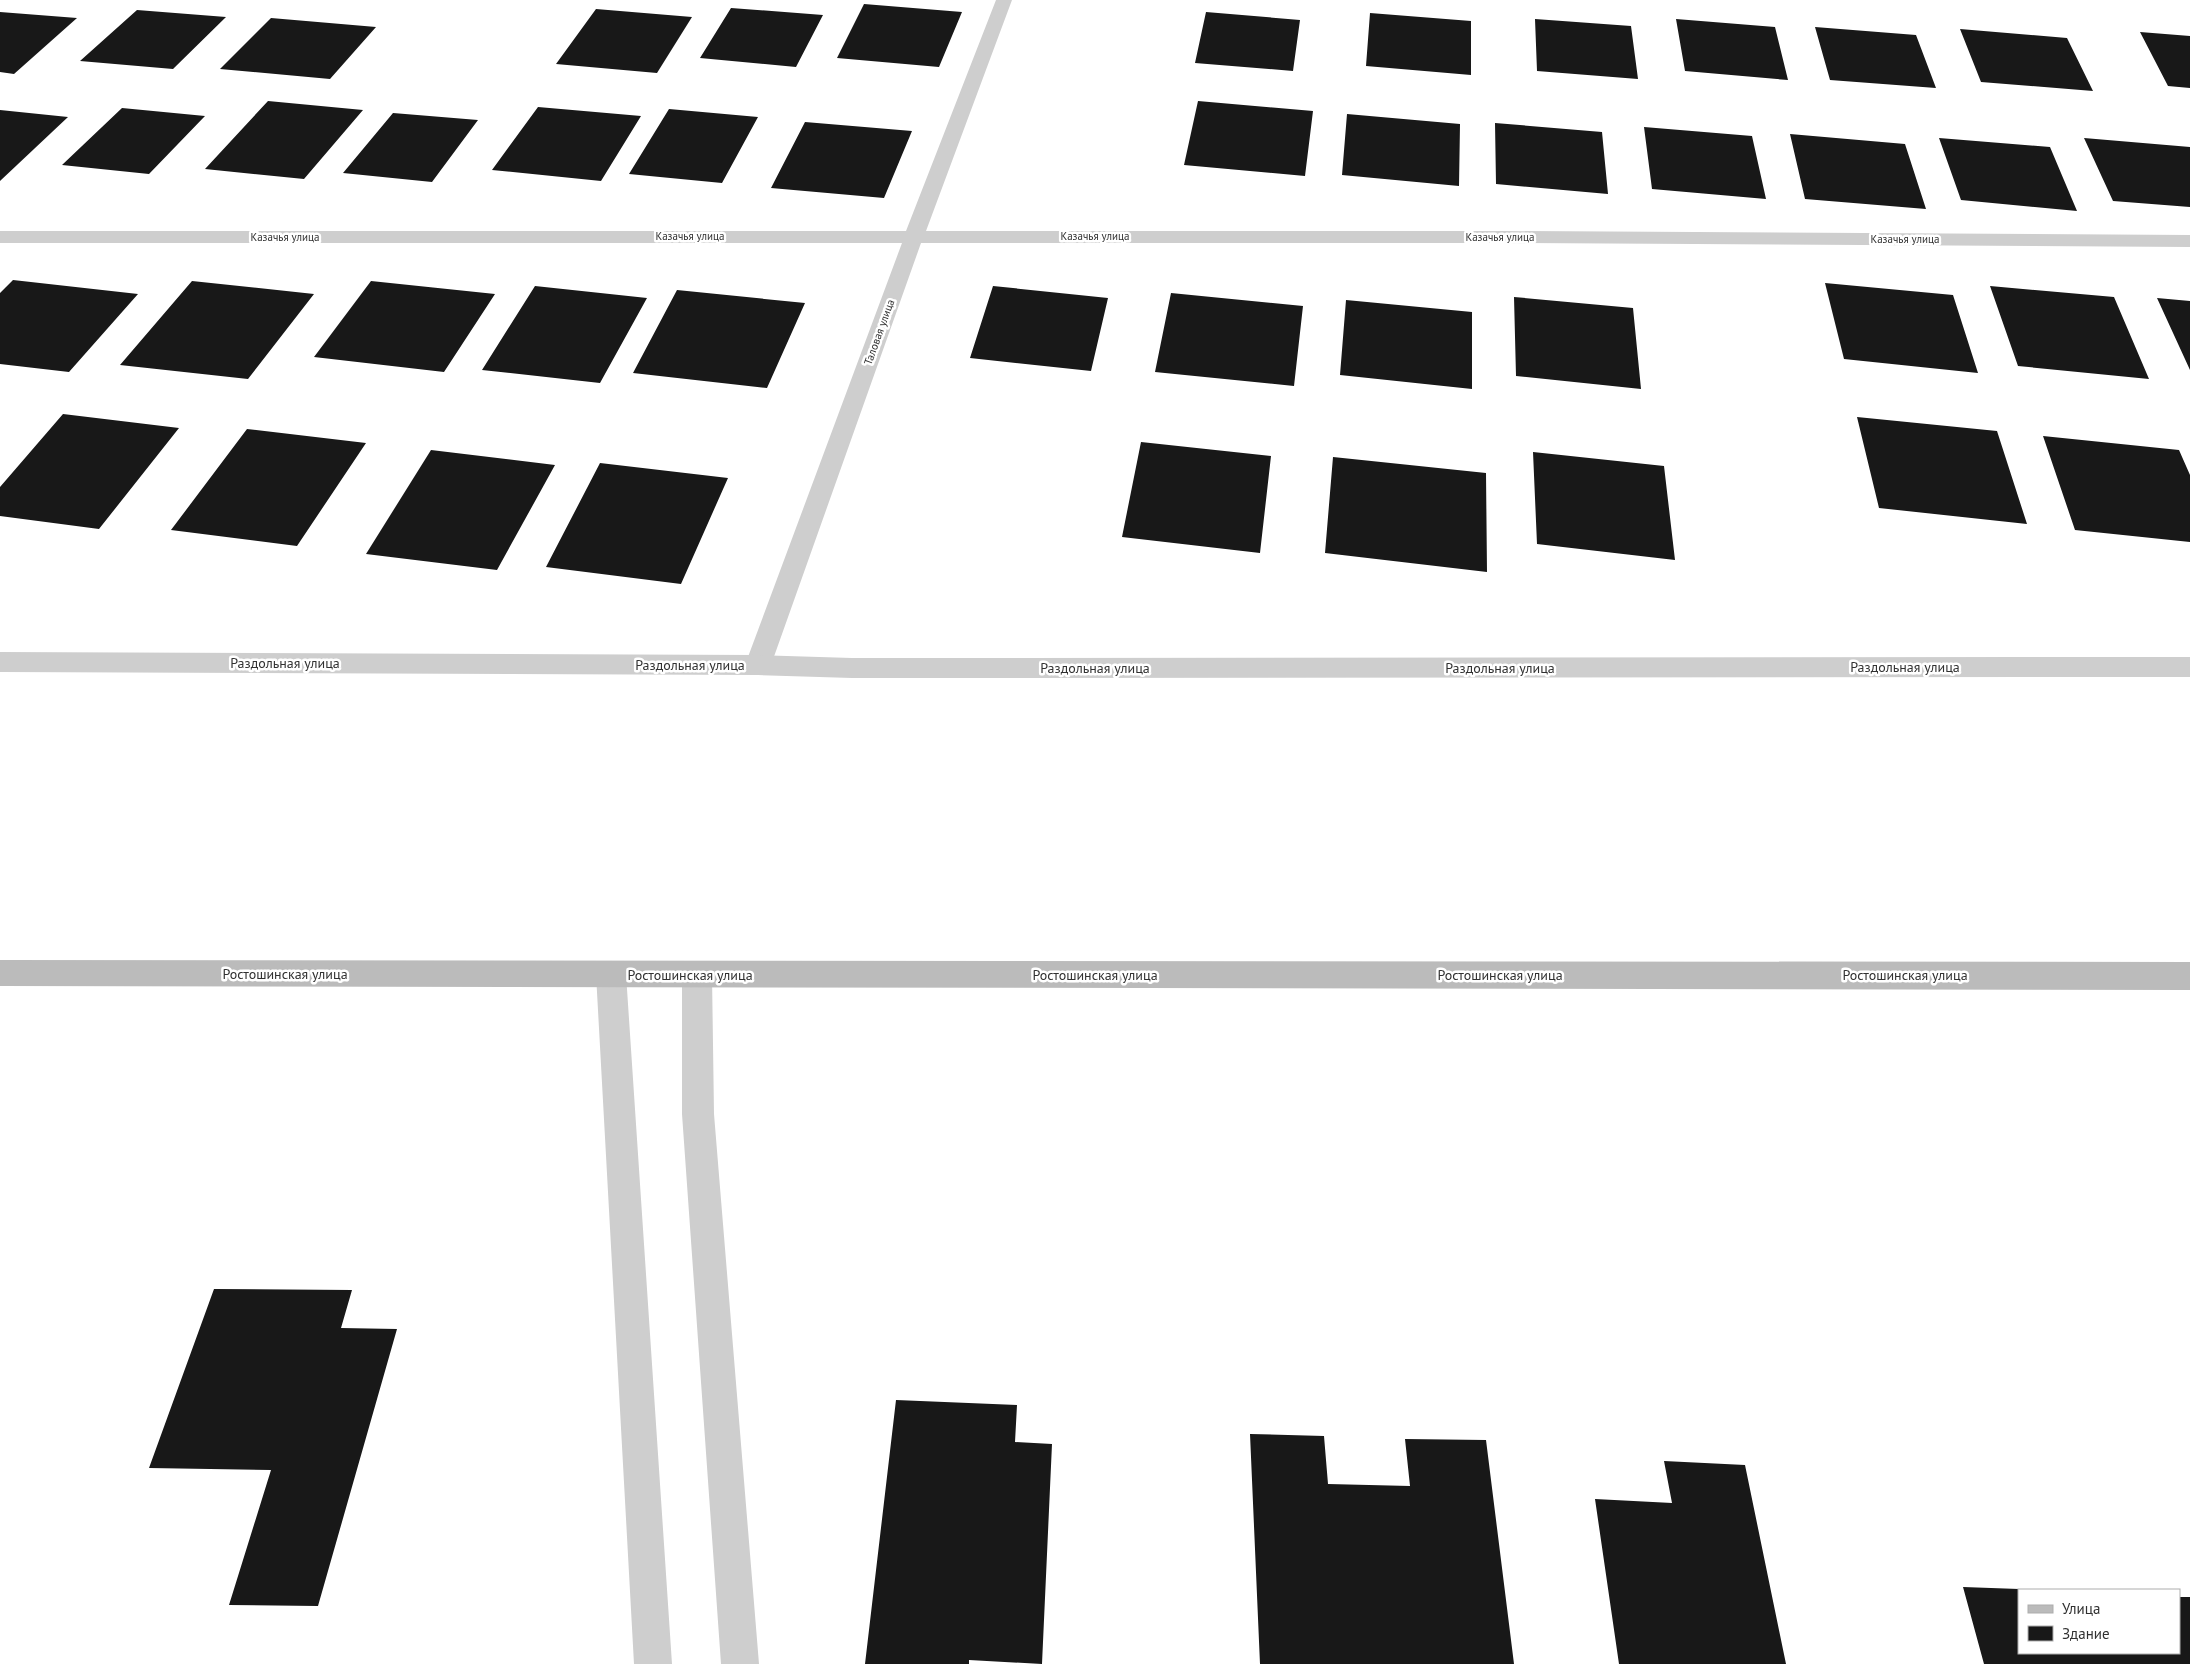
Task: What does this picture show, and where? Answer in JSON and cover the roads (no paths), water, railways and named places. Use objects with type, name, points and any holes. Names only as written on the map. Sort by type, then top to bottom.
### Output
[{"type":"main road","name":"Ростошинская улица","points":[[0,973],[2190,976]]},
{"type":"street","name":"Таловая улица","points":[[758,665],[914,236],[1004,0]]},
{"type":"street","name":"Казачья улица","points":[[0,237],[914,236],[2190,240]]},
{"type":"street","name":"Раздольная улица","points":[[0,662],[758,665],[852,668],[2190,667]]},
{"type":"street","points":[[611,974],[653,1664]]},
{"type":"street","points":[[697,975],[698,1114],[740,1664]]}]
